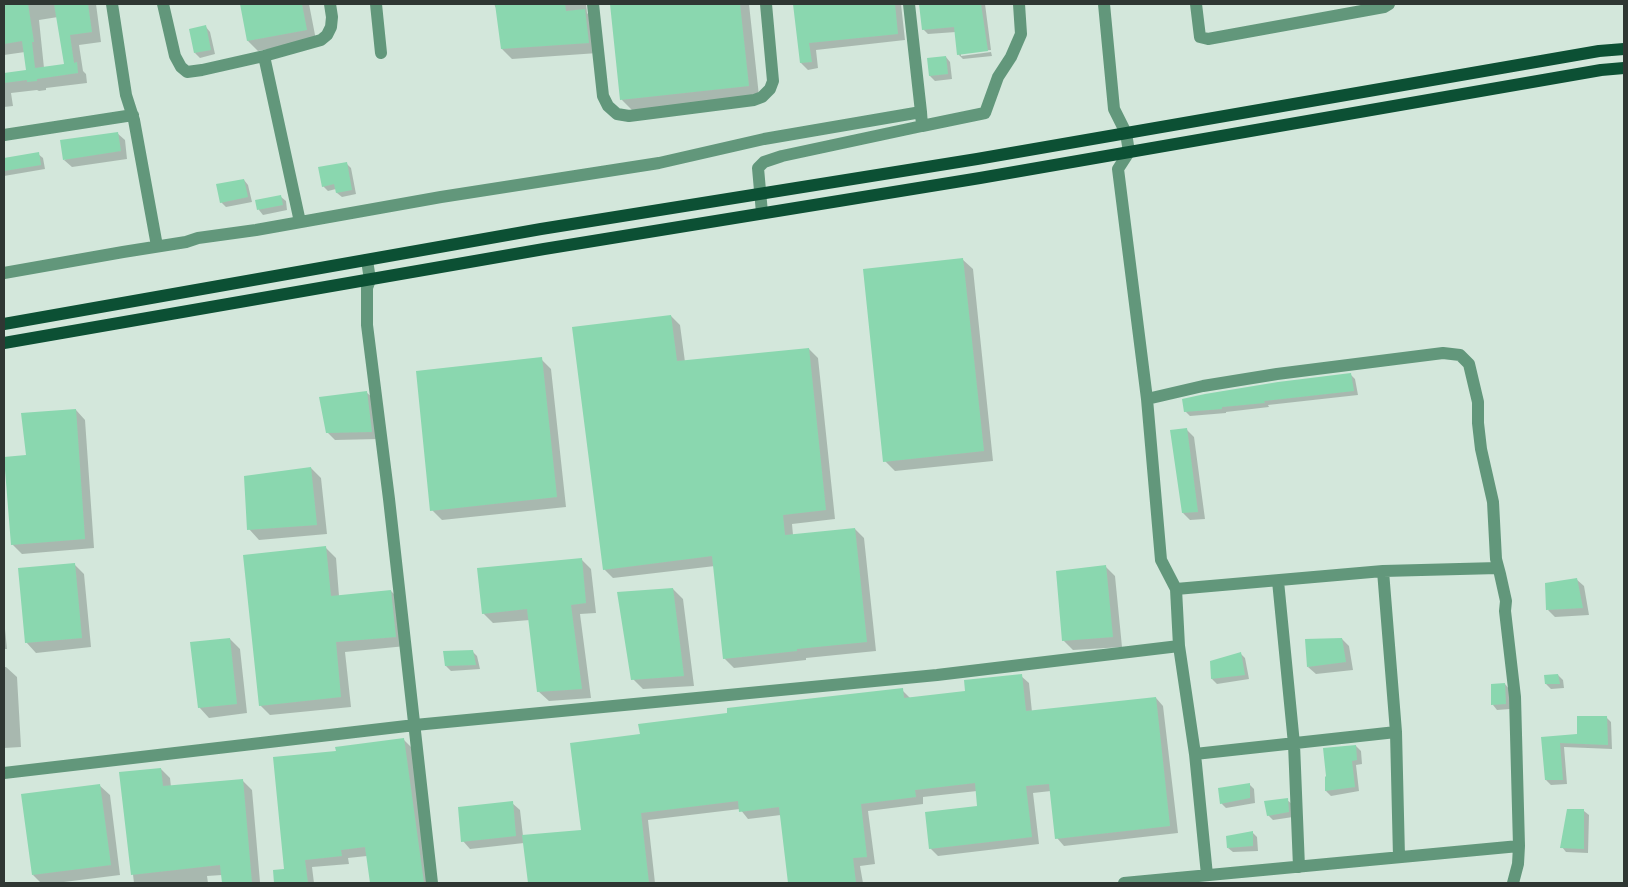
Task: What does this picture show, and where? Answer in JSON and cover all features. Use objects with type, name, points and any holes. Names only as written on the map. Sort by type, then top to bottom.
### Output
[{"type":"main road","points":[[4,324],[551,228],[1126,133],[1589,52],[1624,49]]},
{"type":"main road","points":[[4,343],[544,249],[980,178],[1601,70],[1624,68]]},
{"type":"street","points":[[112,4],[126,95],[133,115],[156,246]]},
{"type":"street","points":[[163,4],[175,56],[181,67],[187,72],[264,56],[314,42],[327,35],[332,16],[330,4]]},
{"type":"street","points":[[376,4],[381,53]]},
{"type":"street","points":[[593,4],[603,96],[608,106],[617,114],[629,116],[754,100],[762,97],[770,89],[773,81],[766,4]]},
{"type":"street","points":[[909,4],[922,126]]},
{"type":"street","points":[[762,213],[758,168],[764,162],[782,156],[986,113],[998,77],[1011,57],[1021,34],[1018,4]]},
{"type":"street","points":[[1104,4],[1114,109],[1126,133],[1129,152],[1118,169],[1147,398],[1161,560],[1176,589],[1179,646],[1195,754],[1207,875]]},
{"type":"street","points":[[1196,4],[1200,37],[1208,39],[1384,7],[1389,4]]},
{"type":"street","points":[[264,56],[300,222]]},
{"type":"street","points":[[4,274],[186,242],[198,238],[256,230],[540,180],[659,163],[764,139],[921,112]]},
{"type":"street","points":[[4,135],[133,115]]},
{"type":"street","points":[[367,260],[370,280],[367,288],[367,326],[389,499],[432,883]]},
{"type":"street","points":[[1147,398],[1203,386],[1277,374],[1443,353],[1460,356],[1469,364],[1478,402],[1481,449],[1493,502],[1496,559],[1506,601],[1505,611],[1515,697],[1519,846],[1518,864],[1512,883]]},
{"type":"street","points":[[1176,589],[1383,572],[1498,568]]},
{"type":"street","points":[[1383,572],[1396,732],[1399,857]]},
{"type":"street","points":[[1278,581],[1294,744],[1299,867]]},
{"type":"street","points":[[4,773],[415,725],[937,675],[1179,646]]},
{"type":"street","points":[[1195,754],[1396,732]]},
{"type":"street","points":[[1124,883],[1519,846]]},
{"type":"building","points":[[4,4],[28,4],[34,42],[32,42],[35,68],[64,64],[54,4],[88,4],[92,32],[70,35],[74,63],[77,62],[78,73],[37,79],[37,81],[27,82],[27,80],[4,83],[4,73],[26,70],[22,41],[4,44]]},
{"type":"building","points":[[240,4],[302,4],[307,30],[247,41]]},
{"type":"building","points":[[495,4],[565,4],[566,11],[585,9],[589,43],[501,49]]},
{"type":"building","points":[[610,4],[740,4],[749,86],[620,100]]},
{"type":"building","points":[[793,4],[895,4],[898,34],[809,43],[812,62],[800,63]]},
{"type":"building","points":[[919,4],[981,4],[988,51],[957,55],[954,27],[922,30]]},
{"type":"building","points":[[206,25],[211,50],[194,53],[189,29]]},
{"type":"building","points":[[946,56],[948,74],[929,76],[927,58]]},
{"type":"building","points":[[118,132],[121,151],[63,160],[60,140]]},
{"type":"building","points":[[39,152],[41,165],[4,171],[4,158]]},
{"type":"building","points":[[347,162],[352,190],[336,193],[334,184],[322,187],[318,167]]},
{"type":"building","points":[[244,179],[248,197],[220,203],[216,184]]},
{"type":"building","points":[[281,195],[283,205],[257,210],[255,200]]},
{"type":"building","points":[[963,258],[984,451],[883,462],[863,269]]},
{"type":"building","points":[[671,315],[677,361],[809,348],[826,510],[783,515],[785,535],[855,528],[867,642],[723,659],[712,556],[603,570],[572,327]]},
{"type":"building","points":[[542,357],[557,497],[430,511],[416,371]]},
{"type":"building","points":[[1351,373],[1354,391],[1264,401],[1265,403],[1222,407],[1222,409],[1184,412],[1182,399],[1278,382]]},
{"type":"building","points":[[367,391],[372,432],[326,433],[319,397]]},
{"type":"building","points":[[76,409],[85,539],[11,545],[4,457],[26,455],[21,413]]},
{"type":"building","points":[[1187,428],[1198,512],[1182,513],[1170,430]]},
{"type":"building","points":[[311,467],[317,525],[247,530],[244,476]]},
{"type":"building","points":[[326,546],[331,596],[391,590],[396,637],[336,642],[341,697],[259,706],[243,555]]},
{"type":"building","points":[[582,558],[586,603],[571,605],[582,689],[537,692],[527,609],[482,614],[477,568]]},
{"type":"building","points":[[75,563],[82,638],[25,643],[18,568]]},
{"type":"building","points":[[1106,565],[1113,637],[1062,641],[1056,571]]},
{"type":"building","points":[[1577,578],[1583,608],[1546,610],[1545,583]]},
{"type":"building","points":[[673,588],[684,676],[631,680],[617,592]]},
{"type":"building","points":[[230,638],[237,704],[198,708],[190,642]]},
{"type":"building","points":[[1342,638],[1346,662],[1307,667],[1305,639]]},
{"type":"building","points":[[473,650],[476,665],[445,666],[443,651]]},
{"type":"building","points":[[1241,652],[1245,675],[1211,679],[1210,661]]},
{"type":"building","points":[[1022,674],[1026,711],[1156,697],[1170,826],[1055,839],[1049,784],[1026,786],[1032,837],[929,849],[925,812],[977,806],[975,783],[915,790],[916,797],[861,804],[867,857],[853,858],[856,883],[788,883],[779,807],[739,812],[738,801],[641,813],[649,883],[528,883],[522,835],[581,830],[570,743],[640,734],[638,724],[727,713],[727,708],[903,688],[904,698],[965,691],[964,680]]},
{"type":"building","points":[[1558,674],[1560,684],[1545,684],[1544,675]]},
{"type":"building","points":[[1505,683],[1506,704],[1491,705],[1491,684]]},
{"type":"building","points":[[1577,716],[1607,716],[1608,745],[1560,743],[1563,780],[1545,780],[1541,737],[1577,734]]},
{"type":"building","points":[[404,738],[424,883],[370,883],[365,847],[341,850],[342,856],[305,860],[308,883],[274,883],[273,870],[284,869],[273,757],[336,751],[335,747]]},
{"type":"building","points":[[1356,745],[1357,760],[1352,761],[1355,787],[1325,791],[1326,776],[1323,748]]},
{"type":"building","points":[[161,768],[163,786],[243,779],[252,883],[222,883],[220,865],[131,875],[119,772]]},
{"type":"building","points":[[1250,783],[1250,798],[1220,804],[1218,788]]},
{"type":"building","points":[[100,784],[111,865],[32,875],[21,794]]},
{"type":"building","points":[[1288,798],[1289,812],[1267,816],[1264,801]]},
{"type":"building","points":[[513,801],[516,836],[461,842],[458,807]]},
{"type":"building","points":[[1567,809],[1584,809],[1584,849],[1560,848]]},
{"type":"building","points":[[1253,831],[1253,846],[1227,848],[1226,836]]}]
